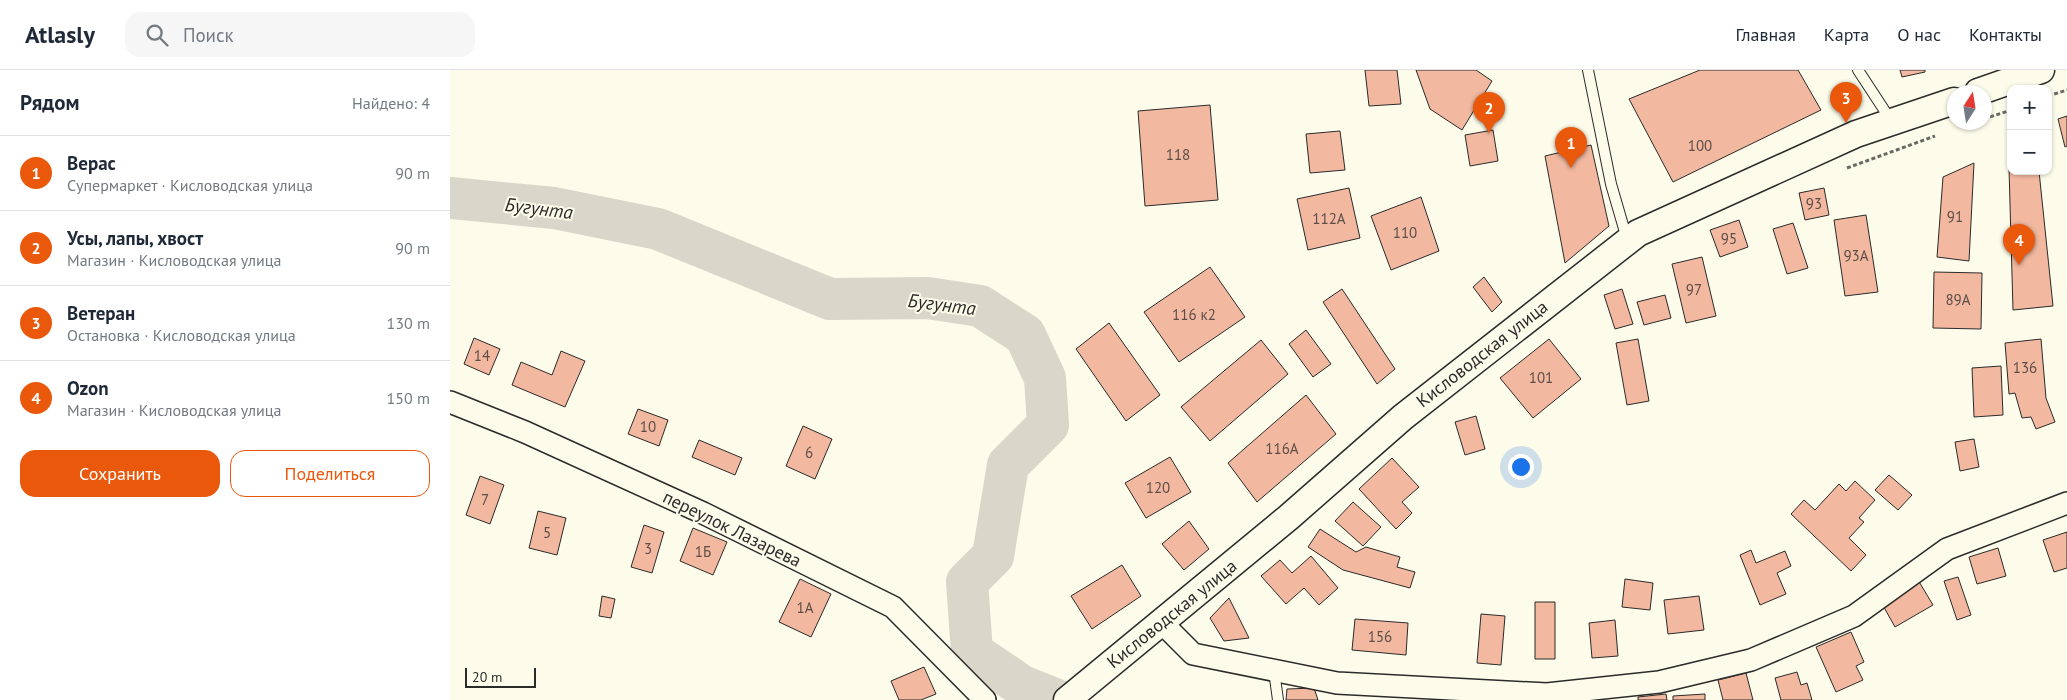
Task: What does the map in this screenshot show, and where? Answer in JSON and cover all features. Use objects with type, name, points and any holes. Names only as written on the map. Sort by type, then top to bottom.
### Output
[{"type":"street","points":[[1992,87],[2041,70]]},
{"type":"street","name":"Кисловодская улица","points":[[1067,700],[1289,517],[1403,417],[1638,232],[1847,138],[1947,103]]},
{"type":"street","name":"переулок Лазарева","points":[[450,402],[525,432],[703,513],[893,607],[985,700]]},
{"type":"street","points":[[1162,623],[1193,654],[1337,683],[1470,695],[1547,694],[1660,682],[1751,660],[1854,616],[1947,549],[2067,504]]},
{"type":"lane","points":[[1588,70],[1611,184],[1627,242]]},
{"type":"lane","points":[[1858,70],[1892,123]]},
{"type":"lane","points":[[1274,670],[1278,700]]},
{"type":"path","points":[[2052,95],[2067,90]]},
{"type":"path","points":[[1992,116],[2007,111]]},
{"type":"path","points":[[1841,170],[1940,134]]},
{"type":"building","points":[[1365,70],[1397,70],[1401,104],[1369,106]]},
{"type":"building","points":[[1416,70],[1476,70],[1492,81],[1462,130],[1430,109]]},
{"type":"building","points":[[1700,70],[1798,70],[1821,110],[1673,182],[1629,99]]},
{"type":"building","points":[[1900,70],[1925,70],[1925,72],[1902,77]]},
{"type":"building","points":[[1210,105],[1218,200],[1145,206],[1138,111]]},
{"type":"building","points":[[2067,116],[2067,146],[2065,147],[2058,119]]},
{"type":"building","points":[[1493,130],[1498,161],[1470,166],[1465,135]]},
{"type":"building","points":[[1340,131],[1345,170],[1310,173],[1306,134]]},
{"type":"building","points":[[1591,145],[1609,226],[1565,263],[1545,156]]},
{"type":"building","points":[[1974,163],[1969,261],[1937,257],[1943,177]]},
{"type":"building","points":[[2009,175],[2039,175],[2053,306],[2013,310]]},
{"type":"building","points":[[1349,188],[1360,238],[1308,250],[1297,199]]},
{"type":"building","points":[[1824,188],[1829,215],[1805,220],[1799,193]]},
{"type":"building","points":[[1421,197],[1439,251],[1391,270],[1371,216]]},
{"type":"building","points":[[1866,215],[1878,292],[1845,296],[1834,220]]},
{"type":"building","points":[[1739,220],[1748,247],[1720,257],[1710,230]]},
{"type":"building","points":[[1793,223],[1808,268],[1787,274],[1773,229]]},
{"type":"building","points":[[1702,257],[1716,316],[1686,323],[1672,264]]},
{"type":"building","points":[[1210,267],[1245,317],[1179,362],[1144,312]]},
{"type":"building","points":[[1934,272],[1982,273],[1981,329],[1933,328]]},
{"type":"building","points":[[1484,277],[1502,302],[1492,312],[1473,287]]},
{"type":"building","points":[[1342,289],[1395,369],[1377,384],[1323,302]]},
{"type":"building","points":[[1622,289],[1633,324],[1615,329],[1604,295]]},
{"type":"building","points":[[1665,295],[1671,318],[1644,325],[1637,302]]},
{"type":"building","points":[[1109,323],[1160,395],[1126,421],[1076,349]]},
{"type":"building","points":[[1306,330],[1331,364],[1313,377],[1289,344]]},
{"type":"building","points":[[474,338],[500,349],[489,375],[464,364]]},
{"type":"building","points":[[1549,339],[1581,379],[1533,418],[1500,378]]},
{"type":"building","points":[[1638,339],[1649,401],[1627,405],[1616,343]]},
{"type":"building","points":[[2041,339],[2046,398],[2055,422],[2036,429],[2031,417],[2022,418],[2015,393],[2009,394],[2005,343]]},
{"type":"building","points":[[1261,340],[1288,374],[1210,441],[1181,407]]},
{"type":"building","points":[[561,351],[585,361],[565,407],[512,385],[521,362],[552,375]]},
{"type":"building","points":[[2001,366],[2003,415],[1974,417],[1972,368]]},
{"type":"building","points":[[1306,395],[1336,434],[1257,502],[1228,463]]},
{"type":"building","points":[[638,409],[668,420],[659,446],[628,434]]},
{"type":"building","points":[[1476,416],[1485,449],[1465,455],[1455,422]]},
{"type":"building","points":[[803,426],[832,439],[815,479],[786,466]]},
{"type":"building","points":[[1974,439],[1979,467],[1960,471],[1955,442]]},
{"type":"building","points":[[699,440],[742,458],[735,475],[692,457]]},
{"type":"building","points":[[1170,457],[1191,492],[1146,518],[1125,483]]},
{"type":"building","points":[[1392,458],[1419,487],[1402,502],[1412,513],[1396,529],[1359,489]]},
{"type":"building","points":[[1889,475],[1912,495],[1898,510],[1875,490]]},
{"type":"building","points":[[480,476],[504,485],[490,524],[466,515]]},
{"type":"building","points":[[1855,481],[1875,500],[1859,518],[1864,522],[1849,538],[1866,555],[1851,571],[1791,514],[1804,500],[1815,510],[1839,484],[1846,491]]},
{"type":"building","points":[[1353,502],[1381,527],[1363,546],[1335,521]]},
{"type":"building","points":[[538,511],[566,518],[557,555],[529,548]]},
{"type":"building","points":[[1189,521],[1209,549],[1184,570],[1162,544]]},
{"type":"building","points":[[644,525],[664,532],[652,573],[631,567]]},
{"type":"building","points":[[693,528],[727,542],[713,575],[680,561]]},
{"type":"building","points":[[1320,529],[1356,552],[1366,547],[1400,557],[1397,567],[1415,572],[1410,588],[1343,570],[1308,547]]},
{"type":"building","points":[[2067,532],[2067,568],[2054,572],[2043,540]]},
{"type":"building","points":[[1998,548],[2006,576],[1977,584],[1969,557]]},
{"type":"building","points":[[1751,550],[1756,563],[1785,551],[1791,566],[1777,573],[1786,594],[1760,605],[1740,555]]},
{"type":"building","points":[[1311,556],[1338,588],[1319,605],[1304,588],[1286,604],[1261,576],[1280,560],[1292,573]]},
{"type":"building","points":[[1122,565],[1141,596],[1092,629],[1071,596]]},
{"type":"building","points":[[1958,577],[1971,615],[1957,620],[1944,581]]},
{"type":"building","points":[[800,579],[831,594],[811,637],[779,622]]},
{"type":"building","points":[[1625,579],[1653,583],[1650,610],[1622,607]]},
{"type":"building","points":[[1918,580],[1933,605],[1895,627],[1881,602]]},
{"type":"building","points":[[602,596],[615,599],[611,618],[599,616]]},
{"type":"building","points":[[1699,596],[1704,630],[1668,634],[1664,600]]},
{"type":"building","points":[[1229,598],[1249,638],[1224,641],[1210,618]]},
{"type":"building","points":[[1535,602],[1555,602],[1555,659],[1535,659]]},
{"type":"building","points":[[1481,614],[1505,616],[1501,665],[1477,663]]},
{"type":"building","points":[[1355,619],[1408,623],[1406,655],[1352,650]]},
{"type":"building","points":[[1615,620],[1618,656],[1592,658],[1589,623]]},
{"type":"building","points":[[1851,632],[1864,662],[1856,666],[1863,680],[1836,692],[1816,647]]},
{"type":"building","points":[[924,667],[936,694],[921,700],[899,700],[891,681]]},
{"type":"building","points":[[1797,672],[1801,685],[1807,683],[1812,700],[1781,700],[1775,678]]},
{"type":"building","points":[[1746,673],[1753,700],[1723,700],[1718,680]]},
{"type":"building","points":[[1314,688],[1318,700],[1286,700],[1287,689]]},
{"type":"building","points":[[1666,694],[1667,700],[1638,700],[1638,697]]},
{"type":"building","points":[[1705,694],[1705,700],[1673,700],[1673,696]]},
{"type":"waterway","name":"Бугунта","points":[[450,198],[554,208],[658,229],[830,299],[928,298],[980,306],[1025,335],[1045,378],[1048,425],[1008,465],[993,556],[967,582],[972,652],[1022,686],[1057,700]]},
{"type":"place","name":"Ветеран","points":[[1846,123]]},
{"type":"place","name":"Усы, лапы, хвост","points":[[1489,133]]},
{"type":"place","name":"Верас","points":[[1571,168]]},
{"type":"place","name":"Ozon","points":[[2019,265]]}]
